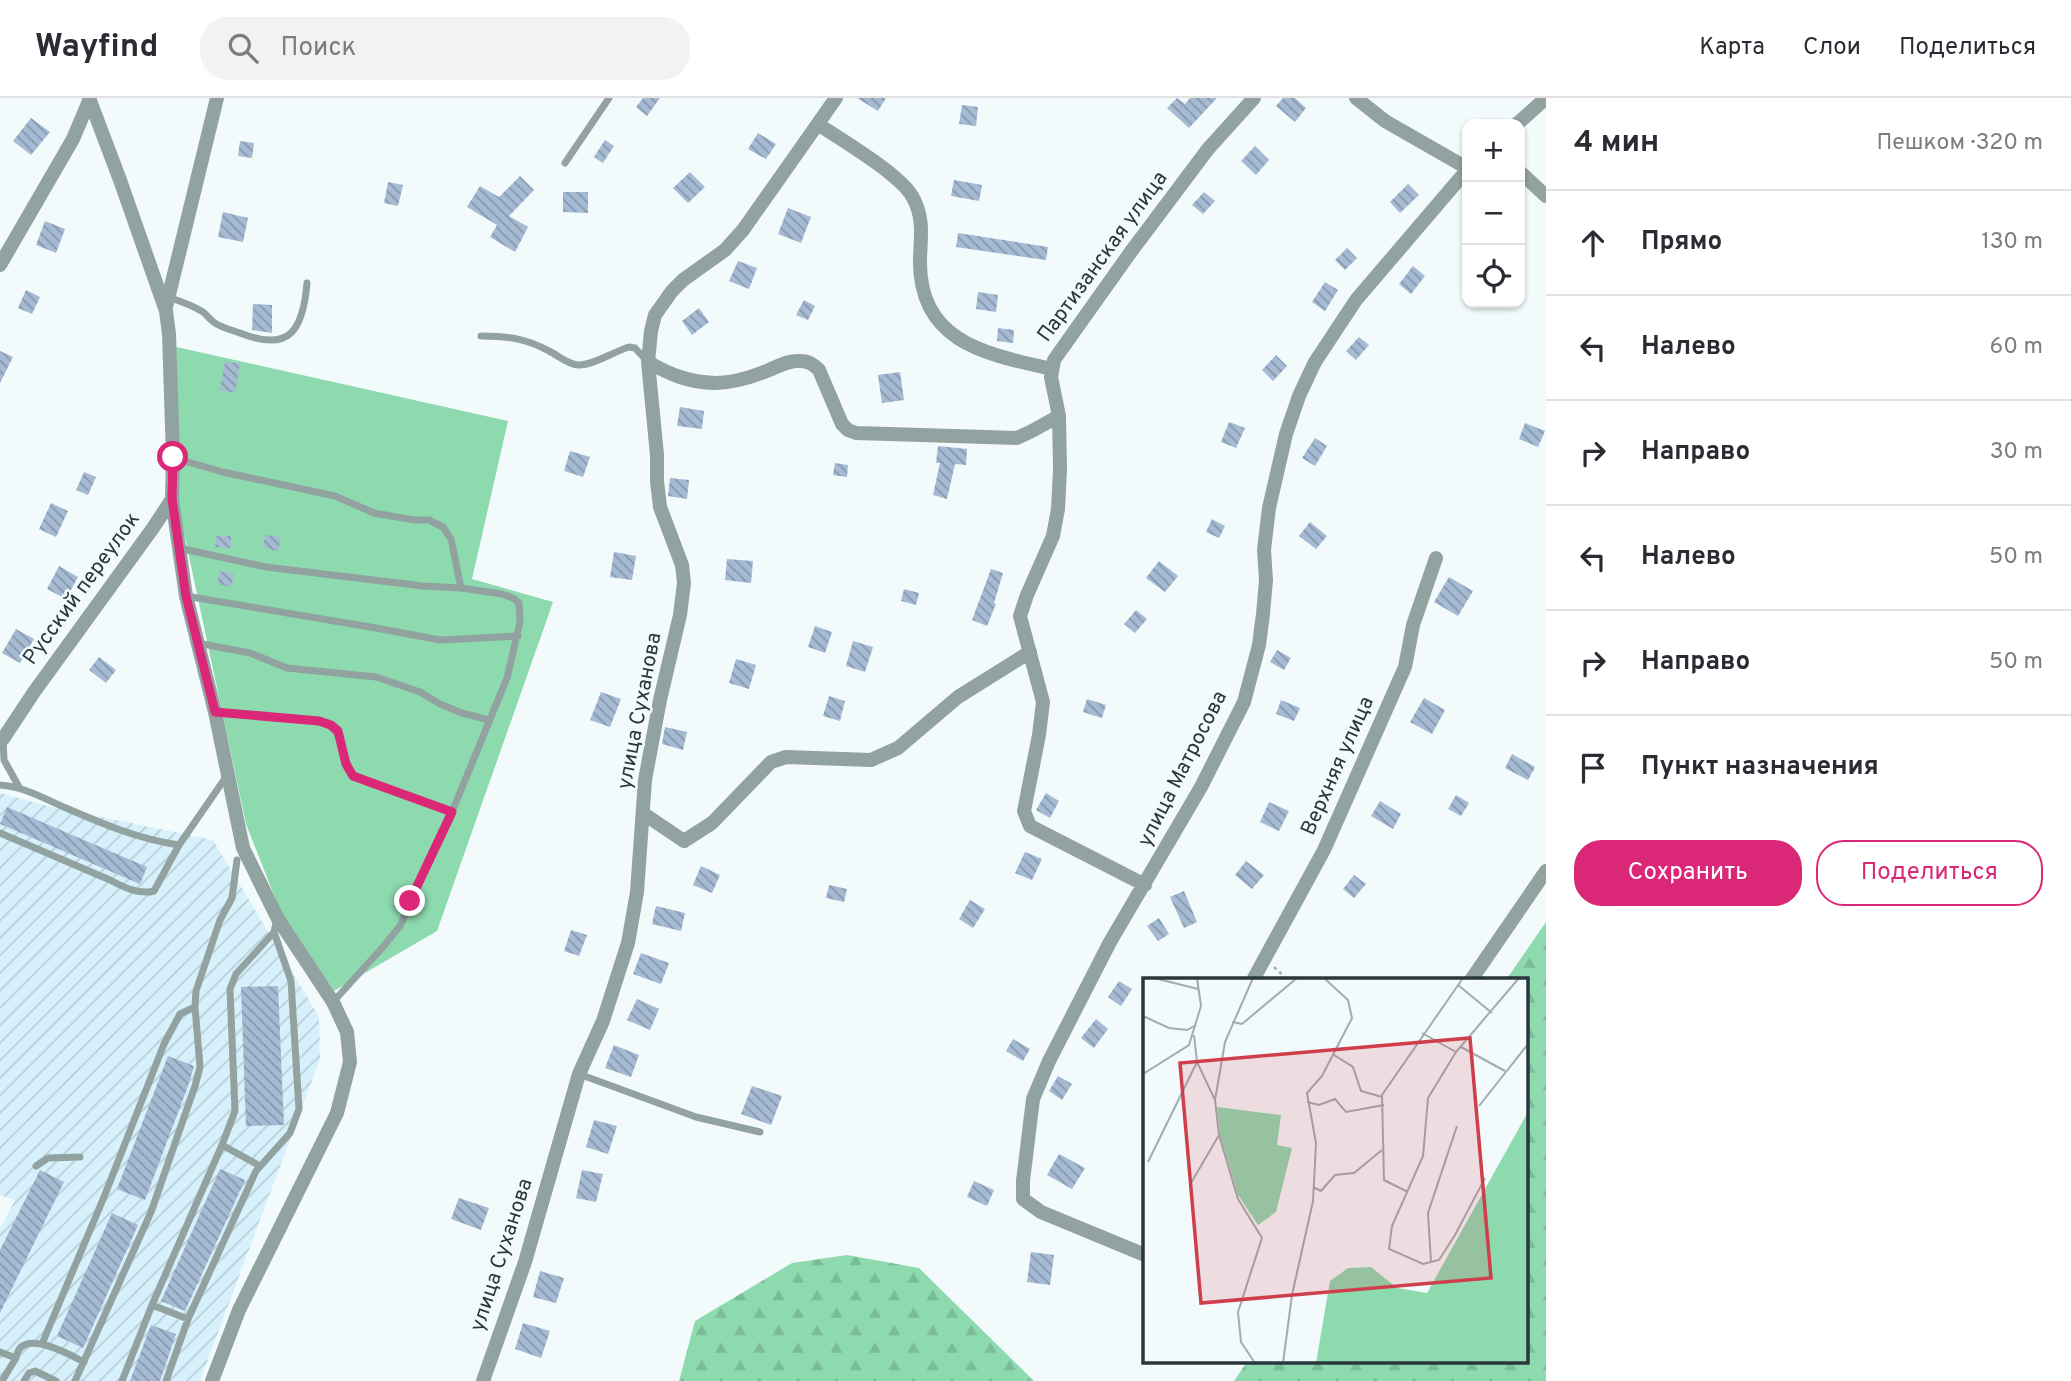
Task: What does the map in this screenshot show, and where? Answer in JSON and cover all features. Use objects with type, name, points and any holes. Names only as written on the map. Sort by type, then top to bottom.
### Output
[{"type":"street","points":[[167,304],[217,98]]},
{"type":"street","name":"улица Суханова","points":[[483,1381],[525,1262],[579,1074],[603,1021],[628,943],[637,892],[645,780],[680,615],[684,583],[682,565],[660,507],[648,362],[655,315],[683,280],[734,241],[836,98]]},
{"type":"street","name":"Партизанская улица","points":[[1146,885],[1030,826],[1024,811],[1040,735],[1043,702],[1020,616],[1053,536],[1058,509],[1059,416],[1051,377],[1052,369],[1054,360],[1130,253],[1209,149],[1254,98]]},
{"type":"street","points":[[1356,98],[1385,121],[1462,166]]},
{"type":"street","points":[[1523,119],[1546,98]]},
{"type":"street","points":[[89,99],[167,304],[172,499],[186,596],[215,712],[243,848],[276,925],[333,1002],[347,1032],[350,1062],[337,1113],[239,1310],[212,1381]]},
{"type":"street","points":[[0,265],[74,139],[89,99]]},
{"type":"street","points":[[819,125],[893,176],[913,196],[922,223],[921,278],[925,297],[931,312],[943,328],[980,351],[1052,369]]},
{"type":"street","name":"улица Матросова","points":[[1143,1254],[1041,1212],[1023,1199],[1033,1099],[1049,1061],[1110,942],[1146,885],[1201,787],[1244,702],[1264,614],[1264,550],[1269,508],[1286,435],[1299,396],[1315,362],[1356,300],[1462,175]]},
{"type":"street","points":[[1525,177],[1546,196]]},
{"type":"street","points":[[648,362],[670,375],[717,383],[741,380],[803,360],[819,370],[842,424],[856,433],[1017,438],[1059,416]]},
{"type":"street","name":"Русский переулок","points":[[3,739],[172,499]]},
{"type":"street","name":"Верхняя улица","points":[[1254,978],[1324,850],[1405,667],[1413,625],[1436,558]]},
{"type":"street","points":[[643,814],[684,841],[712,824],[771,762],[786,757],[871,760],[898,748],[958,697],[1030,652]]},
{"type":"street","points":[[1472,978],[1546,871]]},
{"type":"lane","points":[[565,163],[609,98]]},
{"type":"lane","points":[[167,304],[185,302],[205,313],[215,323],[260,340],[272,341],[295,329],[303,316],[307,283]]},
{"type":"lane","points":[[481,336],[507,336],[532,343],[580,366],[629,347],[635,348],[648,362]]},
{"type":"lane","points":[[173,457],[223,472],[335,496],[374,513],[436,523],[443,527],[451,539],[461,587]]},
{"type":"lane","points":[[179,548],[266,567],[423,586],[461,587],[502,594],[519,603],[521,612],[507,678],[452,812],[400,926],[333,1002]]},
{"type":"lane","points":[[186,596],[440,640],[517,636]]},
{"type":"lane","points":[[196,643],[250,653],[287,668],[376,677],[419,692],[462,713],[489,720]]},
{"type":"lane","points":[[215,712],[319,721],[331,725],[338,731],[346,764],[353,776],[452,812]]},
{"type":"lane","points":[[3,739],[4,760],[19,787]]},
{"type":"lane","points":[[0,833],[122,886],[149,893],[154,891],[179,845],[229,774]]},
{"type":"lane","points":[[0,785],[19,787],[117,830],[150,841],[179,845]]},
{"type":"lane","points":[[75,1381],[151,1212],[195,1086],[200,1068],[196,991],[220,920],[232,898],[237,860]]},
{"type":"lane","points":[[122,1381],[234,1111],[230,989],[236,974],[276,925]]},
{"type":"lane","points":[[166,1381],[188,1319],[260,1166],[290,1133],[299,1109],[291,981],[276,925]]},
{"type":"lane","points":[[43,1344],[164,1044],[180,1014],[195,1007]]},
{"type":"lane","points":[[579,1074],[696,1117],[760,1132]]},
{"type":"lane","points":[[222,1145],[260,1166]]},
{"type":"lane","points":[[36,1166],[48,1158],[80,1157]]},
{"type":"lane","points":[[152,1305],[188,1319]]},
{"type":"lane","points":[[2,1381],[19,1348],[24,1345],[43,1344],[84,1362]]},
{"type":"lane","points":[[0,1352],[16,1358]]},
{"type":"lane","points":[[24,1381],[29,1373],[35,1371],[56,1381]]},
{"type":"shaded area","points":[[0,793],[48,806],[213,840],[319,1017],[320,1059],[200,1381],[0,1381],[0,1229],[15,1200],[0,1195]]},
{"type":"green space","points":[[172,346],[508,421],[472,579],[553,602],[437,931],[334,991],[281,913],[246,824],[177,500]]},
{"type":"green space","points":[[1546,922],[1546,1381],[1234,1381],[1246,1364],[1528,1364],[1528,978],[1507,978]]},
{"type":"green space","points":[[847,1255],[919,1268],[1034,1381],[679,1381],[695,1321],[792,1263]]},
{"type":"building","points":[[643,98],[660,98],[647,116],[636,107]]},
{"type":"building","points":[[857,98],[886,98],[878,111]]},
{"type":"building","points":[[1177,98],[1185,104],[1190,98],[1217,98],[1189,128],[1167,108]]},
{"type":"building","points":[[1283,98],[1295,98],[1306,108],[1295,122],[1276,106]]},
{"type":"building","points":[[962,105],[978,107],[976,126],[959,124]]},
{"type":"building","points":[[31,118],[50,132],[31,155],[13,141]]},
{"type":"building","points":[[758,133],[776,144],[766,159],[748,149]]},
{"type":"building","points":[[605,140],[614,146],[603,163],[594,157]]},
{"type":"building","points":[[240,141],[254,143],[252,158],[238,156]]},
{"type":"building","points":[[1255,146],[1269,160],[1256,175],[1241,161]]},
{"type":"building","points":[[690,172],[705,187],[688,203],[673,188]]},
{"type":"building","points":[[520,176],[534,190],[509,216],[528,227],[515,252],[490,237],[497,225],[467,207],[480,186],[499,197]]},
{"type":"building","points":[[954,180],[982,185],[979,201],[951,196]]},
{"type":"building","points":[[388,182],[403,185],[398,206],[384,203]]},
{"type":"building","points":[[1408,184],[1419,195],[1400,213],[1390,202]]},
{"type":"building","points":[[563,192],[588,192],[588,213],[563,212]]},
{"type":"building","points":[[1204,192],[1215,201],[1203,214],[1192,205]]},
{"type":"building","points":[[788,208],[811,217],[801,243],[778,234]]},
{"type":"building","points":[[223,212],[248,218],[243,242],[218,237]]},
{"type":"building","points":[[45,221],[65,229],[56,253],[36,245]]},
{"type":"building","points":[[958,233],[1048,247],[1046,260],[956,247]]},
{"type":"building","points":[[1347,248],[1357,258],[1345,270],[1335,260]]},
{"type":"building","points":[[738,261],[757,268],[749,289],[729,281]]},
{"type":"building","points":[[1413,266],[1425,276],[1411,294],[1399,284]]},
{"type":"building","points":[[1325,282],[1338,290],[1325,311],[1312,302]]},
{"type":"building","points":[[26,290],[40,297],[32,314],[18,308]]},
{"type":"building","points":[[978,292],[998,295],[996,312],[976,309]]},
{"type":"building","points":[[804,300],[815,306],[808,320],[796,315]]},
{"type":"building","points":[[253,304],[272,305],[272,333],[252,330]]},
{"type":"building","points":[[699,308],[709,322],[692,335],[682,321]]},
{"type":"building","points":[[998,328],[1014,330],[1013,343],[997,341]]},
{"type":"building","points":[[1359,337],[1369,345],[1356,360],[1346,351]]},
{"type":"building","points":[[0,351],[13,357],[0,383]]},
{"type":"building","points":[[1276,355],[1287,366],[1273,381],[1262,370]]},
{"type":"building","points":[[225,361],[240,364],[235,393],[220,390]]},
{"type":"building","points":[[900,372],[904,400],[882,403],[878,375]]},
{"type":"building","points":[[680,407],[704,411],[702,429],[677,426]]},
{"type":"building","points":[[1229,422],[1245,428],[1236,448],[1221,442]]},
{"type":"building","points":[[1525,423],[1545,431],[1538,447],[1519,439]]},
{"type":"building","points":[[1315,438],[1327,446],[1315,466],[1302,458]]},
{"type":"building","points":[[938,446],[967,449],[966,465],[955,464],[947,499],[933,495],[940,463],[936,463]]},
{"type":"building","points":[[570,451],[590,457],[583,477],[564,471]]},
{"type":"building","points":[[835,463],[848,465],[847,477],[833,475]]},
{"type":"building","points":[[84,472],[96,477],[88,495],[76,490]]},
{"type":"building","points":[[670,478],[689,480],[687,499],[668,496]]},
{"type":"building","points":[[51,503],[68,511],[56,537],[39,529]]},
{"type":"building","points":[[1212,519],[1225,526],[1219,538],[1206,532]]},
{"type":"building","points":[[1310,522],[1327,536],[1316,549],[1299,536]]},
{"type":"building","points":[[265,535],[281,537],[278,551],[263,548]]},
{"type":"building","points":[[216,536],[231,536],[231,548],[215,547]]},
{"type":"building","points":[[614,552],[636,556],[632,580],[610,577]]},
{"type":"building","points":[[727,559],[753,561],[751,583],[725,580]]},
{"type":"building","points":[[1159,561],[1178,576],[1165,592],[1146,578]]},
{"type":"building","points":[[59,566],[78,577],[66,599],[47,589]]},
{"type":"building","points":[[991,569],[1003,573],[994,603],[996,604],[987,626],[972,620]]},
{"type":"building","points":[[220,571],[234,574],[231,587],[217,584]]},
{"type":"building","points":[[1449,577],[1473,591],[1458,616],[1434,602]]},
{"type":"building","points":[[904,589],[919,593],[916,605],[901,601]]},
{"type":"building","points":[[1136,610],[1147,619],[1135,633],[1124,624]]},
{"type":"building","points":[[815,626],[832,632],[825,653],[808,647]]},
{"type":"building","points":[[16,629],[34,639],[20,663],[2,653]]},
{"type":"building","points":[[853,641],[873,647],[865,672],[846,666]]},
{"type":"building","points":[[1277,650],[1291,658],[1284,670],[1270,662]]},
{"type":"building","points":[[99,657],[116,670],[106,683],[89,670]]},
{"type":"building","points":[[736,659],[756,665],[749,689],[729,683]]},
{"type":"building","points":[[601,692],[621,699],[610,727],[590,720]]},
{"type":"building","points":[[829,696],[845,701],[840,721],[823,716]]},
{"type":"building","points":[[1424,698],[1445,710],[1432,734],[1410,722]]},
{"type":"building","points":[[1087,699],[1106,705],[1102,718],[1083,712]]},
{"type":"building","points":[[1281,700],[1300,708],[1294,721],[1276,714]]},
{"type":"building","points":[[665,727],[687,732],[683,750],[662,744]]},
{"type":"building","points":[[1512,754],[1535,767],[1528,780],[1505,768]]},
{"type":"building","points":[[1046,793],[1059,801],[1050,818],[1036,810]]},
{"type":"building","points":[[1456,795],[1469,803],[1461,816],[1448,809]]},
{"type":"building","points":[[1380,801],[1401,814],[1393,829],[1371,816]]},
{"type":"building","points":[[1269,802],[1289,811],[1279,831],[1260,822]]},
{"type":"building","points":[[7,807],[147,867],[140,884],[0,824]]},
{"type":"building","points":[[1025,852],[1042,859],[1032,880],[1015,873]]},
{"type":"building","points":[[1246,861],[1264,875],[1252,889],[1235,875]]},
{"type":"building","points":[[701,866],[720,875],[712,893],[693,885]]},
{"type":"building","points":[[1354,875],[1366,884],[1354,898],[1343,889]]},
{"type":"building","points":[[829,885],[847,889],[844,902],[826,898]]},
{"type":"building","points":[[1184,891],[1197,922],[1184,928],[1170,897]]},
{"type":"building","points":[[970,900],[985,909],[973,928],[959,919]]},
{"type":"building","points":[[656,906],[685,913],[681,931],[652,924]]},
{"type":"building","points":[[1159,918],[1169,934],[1158,941],[1147,926]]},
{"type":"building","points":[[571,930],[587,935],[579,956],[564,951]]},
{"type":"building","points":[[641,953],[669,963],[661,984],[633,974]]},
{"type":"building","points":[[1119,981],[1132,989],[1121,1006],[1108,997]]},
{"type":"building","points":[[278,986],[284,1125],[246,1126],[241,987]]},
{"type":"building","points":[[637,999],[659,1009],[650,1030],[627,1020]]},
{"type":"building","points":[[1096,1019],[1108,1029],[1094,1048],[1081,1038]]},
{"type":"building","points":[[1013,1039],[1030,1049],[1023,1061],[1006,1051]]},
{"type":"building","points":[[614,1045],[639,1055],[631,1077],[605,1068]]},
{"type":"building","points":[[168,1056],[194,1066],[145,1200],[117,1189]]},
{"type":"building","points":[[1058,1076],[1072,1084],[1062,1100],[1049,1091]]},
{"type":"building","points":[[752,1086],[782,1096],[771,1125],[741,1114]]},
{"type":"building","points":[[594,1120],[617,1126],[608,1154],[586,1147]]},
{"type":"building","points":[[1059,1154],[1085,1168],[1072,1189],[1047,1175]]},
{"type":"building","points":[[220,1169],[245,1180],[185,1311],[161,1301]]},
{"type":"building","points":[[40,1170],[64,1182],[0,1313],[0,1250]]},
{"type":"building","points":[[582,1170],[603,1174],[596,1202],[576,1198]]},
{"type":"building","points":[[974,1181],[994,1190],[987,1206],[967,1197]]},
{"type":"building","points":[[459,1198],[489,1208],[481,1230],[451,1219]]},
{"type":"building","points":[[112,1213],[138,1225],[83,1348],[57,1336]]},
{"type":"building","points":[[1031,1252],[1054,1255],[1050,1285],[1027,1282]]},
{"type":"building","points":[[540,1271],[564,1278],[556,1303],[533,1297]]},
{"type":"building","points":[[523,1323],[550,1331],[541,1358],[515,1349]]},
{"type":"building","points":[[151,1325],[176,1334],[160,1381],[130,1381]]},
{"type":"route","points":[[173,457],[172,499],[186,596],[215,712],[319,721],[331,725],[338,731],[346,764],[353,776],[452,812],[410,901]]}]
